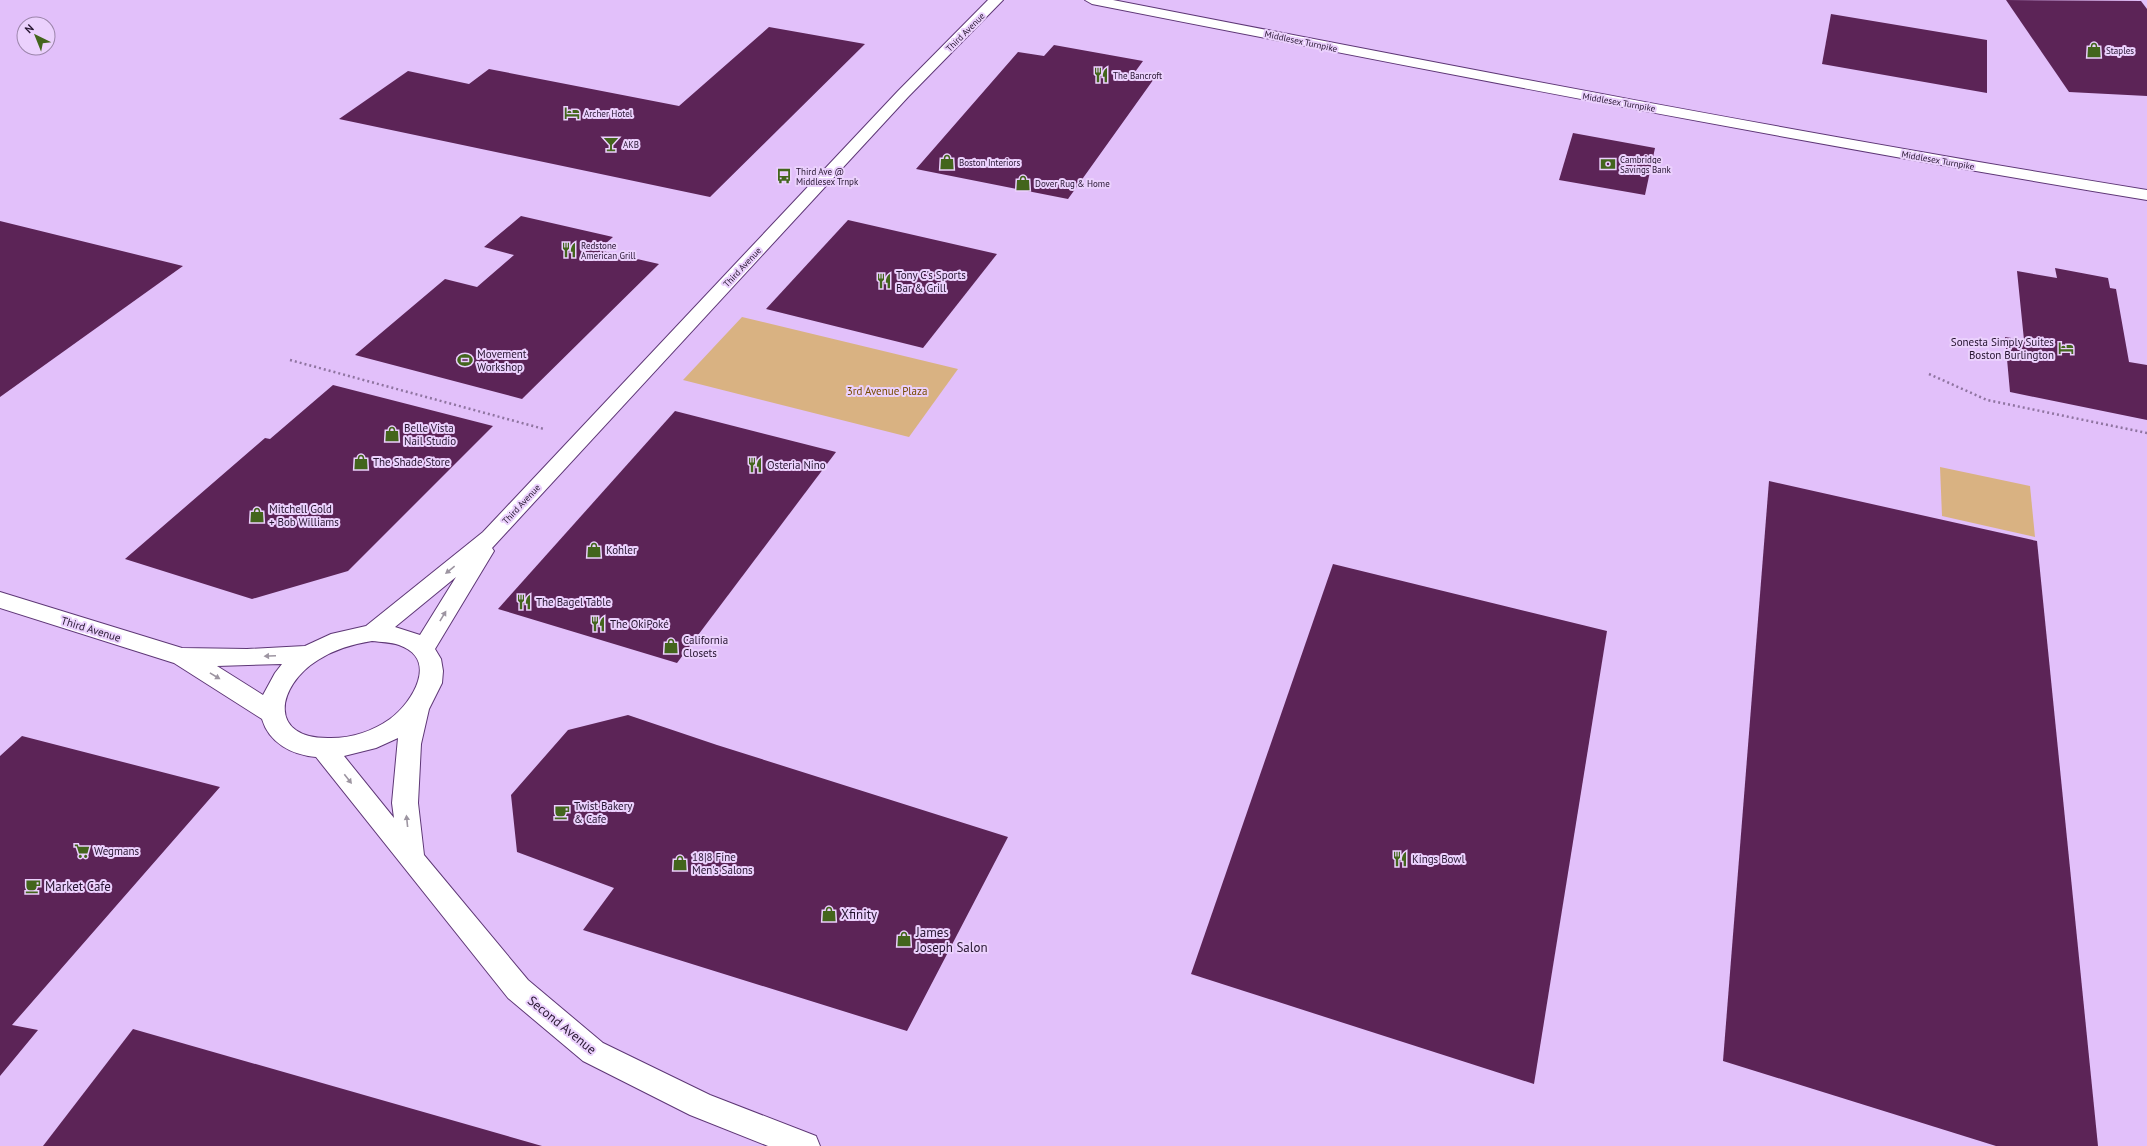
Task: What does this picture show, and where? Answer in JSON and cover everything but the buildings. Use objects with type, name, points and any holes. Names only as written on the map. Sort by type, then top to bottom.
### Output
[{"type":"street","name":"Third Avenue","points":[[372,633],[491,537],[903,94],[996,0]]},
{"type":"street","name":"Middlesex Turnpike","points":[[1092,0],[1520,84],[1986,168],[2147,195]]},
{"type":"street","name":"Third Avenue","points":[[423,649],[491,537]]},
{"type":"street","name":"Third Avenue","points":[[0,600],[182,657],[228,684],[272,714]]},
{"type":"street","points":[[372,633],[393,634],[410,640],[423,649],[431,661],[432,676],[427,692],[417,708],[399,725],[376,738],[349,746],[324,748],[304,746],[287,738],[277,727],[272,714],[273,698],[280,682],[293,667],[309,654],[329,643],[350,636],[372,633]]},
{"type":"street","name":"Third Avenue","points":[[182,657],[246,658],[309,654]]},
{"type":"street","points":[[412,860],[405,803],[409,744],[417,708]]},
{"type":"street","name":"Second Avenue","points":[[324,748],[412,860],[518,989],[593,1052],[700,1105],[805,1146]]},
{"type":"path","points":[[290,360],[581,439]]},
{"type":"path","points":[[1929,374],[1987,400],[2147,434]]},
{"type":"green space","name":"3rd Avenue Plaza","points":[[742,317],[958,369],[909,437],[683,380]]},
{"type":"green space","points":[[1940,467],[2030,486],[2035,537],[1942,516]]},
{"type":"place","name":"Staples","points":[[2094,50]]},
{"type":"place","name":"The Bancroft","points":[[1101,75]]},
{"type":"place","name":"Archer Hotel","points":[[572,113]]},
{"type":"place","name":"AKB","points":[[611,144]]},
{"type":"place","name":"Boston Interiors","points":[[947,162]]},
{"type":"place","name":"Cambridge Savings Bank","points":[[1608,164]]},
{"type":"place","name":"Third Ave @ Middlesex Trnpk","points":[[784,176]]},
{"type":"place","name":"Dover Rug & Home","points":[[1023,183]]},
{"type":"place","name":"Redstone American Grill","points":[[569,250]]},
{"type":"place","name":"Tony C's Sports Bar & Grill","points":[[884,281]]},
{"type":"place","name":"Sonesta Simply Suites Boston Burlington","points":[[2066,348]]},
{"type":"place","name":"Movement Workshop","points":[[465,360]]},
{"type":"place","name":"Belle Vista Nail Studio","points":[[392,434]]},
{"type":"place","name":"The Shade Store","points":[[361,462]]},
{"type":"place","name":"Osteria Nino","points":[[755,465]]},
{"type":"place","name":"Mitchell Gold + Bob Williams","points":[[257,515]]},
{"type":"place","name":"Kohler","points":[[594,550]]},
{"type":"place","name":"The Bagel Table","points":[[524,602]]},
{"type":"place","name":"The OkiPoké","points":[[598,624]]},
{"type":"place","name":"California Closets","points":[[671,646]]},
{"type":"place","name":"Twist Bakery & Cafe","points":[[562,812]]},
{"type":"place","name":"Wegmans","points":[[82,851]]},
{"type":"place","name":"Kings Bowl","points":[[1400,859]]},
{"type":"place","name":"18|8 Fine Men's Salons","points":[[680,863]]},
{"type":"place","name":"Market Cafe","points":[[33,886]]},
{"type":"place","name":"Xfinity","points":[[829,914]]},
{"type":"place","name":"James Joseph Salon","points":[[904,939]]}]
